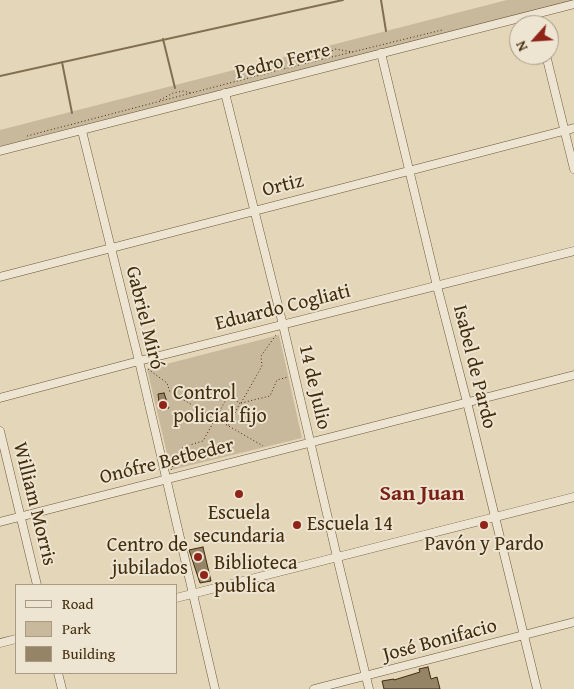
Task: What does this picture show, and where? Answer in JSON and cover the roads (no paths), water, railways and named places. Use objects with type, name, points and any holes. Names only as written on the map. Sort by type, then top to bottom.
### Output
[{"type":"street","name":"Pedro Ferre","points":[[0,151],[574,4]]},
{"type":"street","name":"Isabel de Pardo","points":[[381,53],[537,689]]},
{"type":"street","points":[[548,65],[574,169]]},
{"type":"street","name":"14 de Julio","points":[[225,93],[283,325],[336,557],[370,689]]},
{"type":"street","name":"Ortiz","points":[[0,277],[574,128]]},
{"type":"street","name":"Gabriel Miró","points":[[82,131],[215,689]]},
{"type":"street","name":"Eduardo Cogliati","points":[[0,398],[138,361],[574,251]]},
{"type":"street","name":"Onófre Betbeder","points":[[0,522],[574,375]]},
{"type":"street","name":"William Morris","points":[[0,431],[37,584]]},
{"type":"street","points":[[178,598],[574,497]]},
{"type":"street","name":"José Bonifacio","points":[[314,689],[574,622]]},
{"type":"street","points":[[0,643],[15,639]]},
{"type":"street","points":[[58,674],[62,689]]},
{"type":"waterway","points":[[0,76],[343,0]]},
{"type":"waterway","points":[[381,0],[386,31]]},
{"type":"waterway","points":[[163,39],[175,88]]},
{"type":"waterway","points":[[62,62],[72,113]]},
{"type":"place","name":"Control policial fijo","points":[[163,405]]},
{"type":"place","name":"Escuela secundaria","points":[[239,494]]},
{"type":"place","name":"Escuela 14","points":[[297,525]]},
{"type":"place","name":"Pavón y Pardo","points":[[484,525]]},
{"type":"place","name":"Centro de jubilados","points":[[198,557]]},
{"type":"place","name":"Biblioteca publica","points":[[204,575]]},
{"type":"district","name":"San Juan","points":[[422,494]]}]
